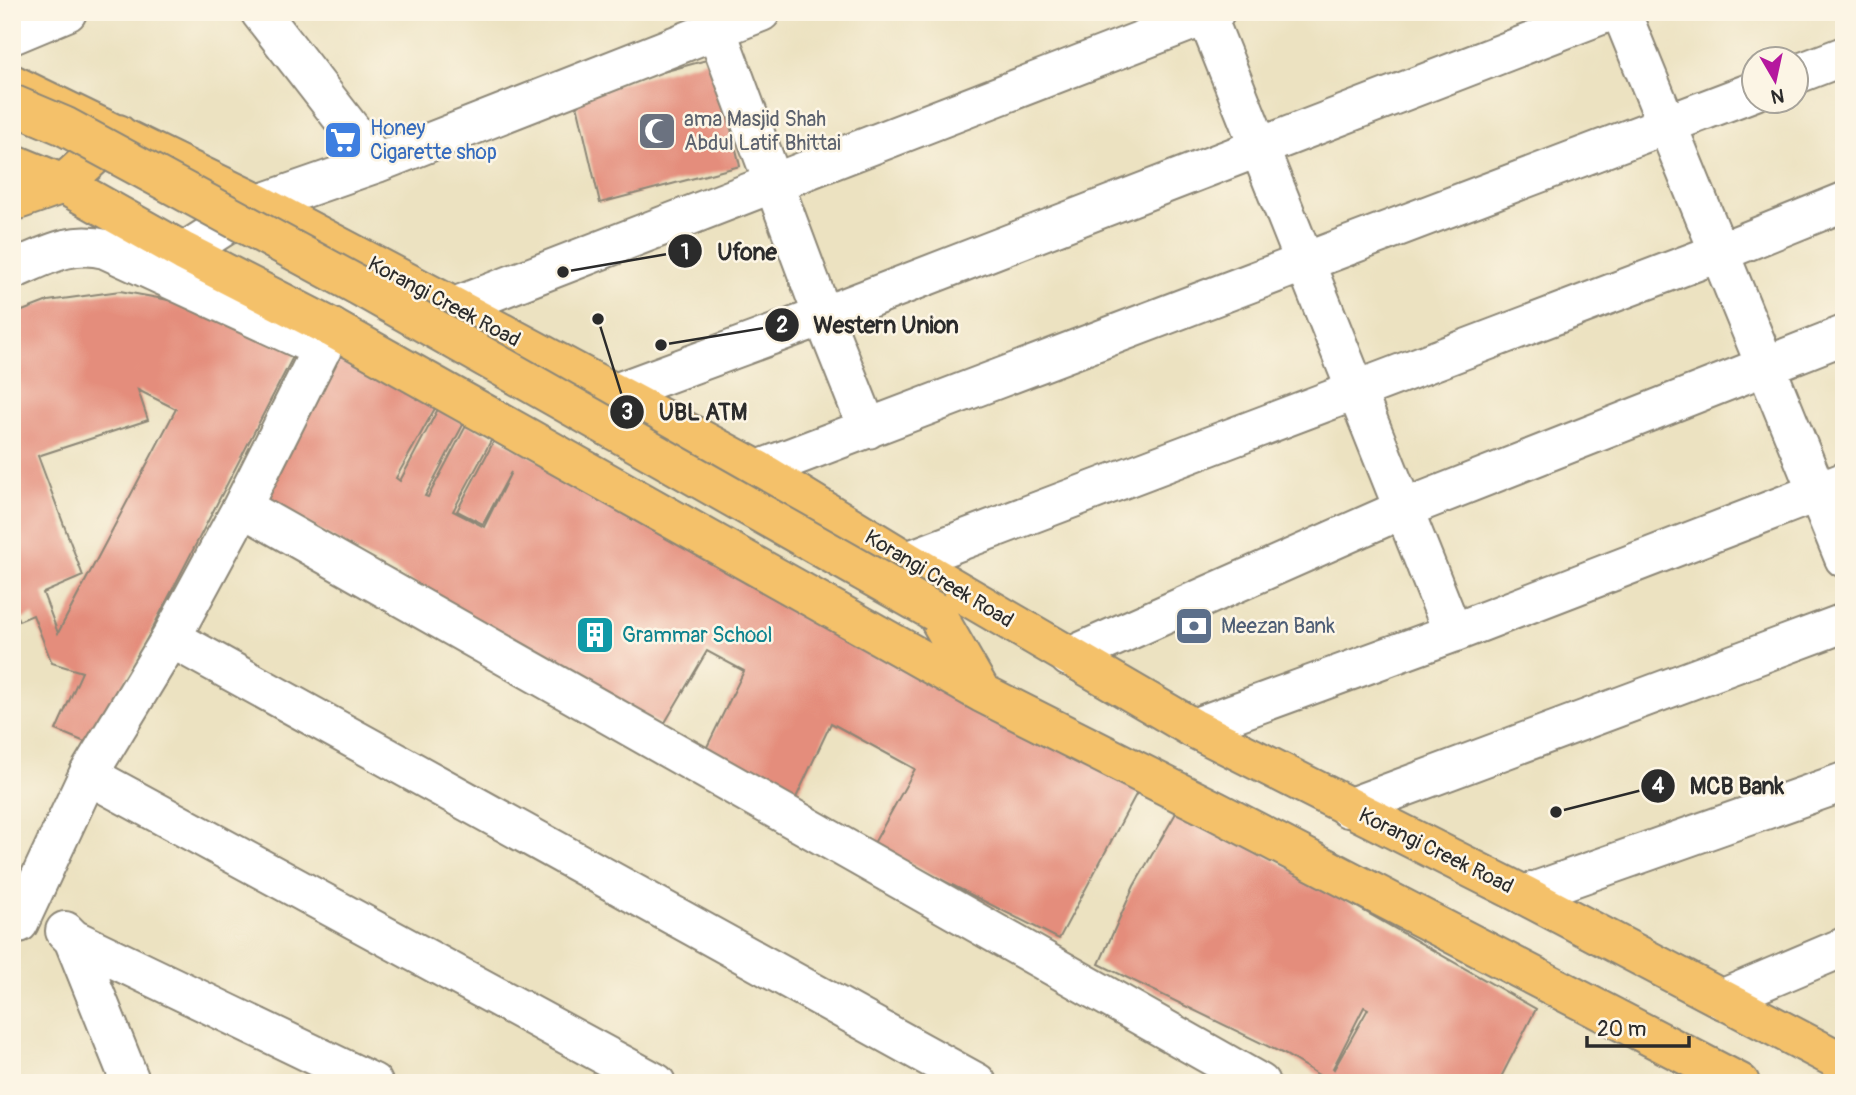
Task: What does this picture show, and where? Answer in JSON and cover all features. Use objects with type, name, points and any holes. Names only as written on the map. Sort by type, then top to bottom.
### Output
[{"type":"main road","name":"Korangi Creek Road","points":[[18,98],[118,134],[259,204],[454,307],[758,470],[907,561],[1193,728],[1524,895],[1844,1063]]},
{"type":"main road","points":[[18,98],[64,127],[361,287],[935,612],[1021,628]]},
{"type":"main road","points":[[12,202],[63,184],[118,134]]},
{"type":"main road","points":[[12,163],[63,184],[184,252],[327,339],[982,693],[1229,817],[1740,1083]]},
{"type":"main road","points":[[935,612],[982,693]]},
{"type":"street","points":[[12,35],[67,12]]},
{"type":"street","points":[[260,12],[377,163]]},
{"type":"street","points":[[184,252],[259,204],[377,163],[761,12]]},
{"type":"street","points":[[615,393],[823,316],[1609,12]]},
{"type":"street","points":[[1621,12],[1765,367],[1830,488],[1844,558]]},
{"type":"street","points":[[454,307],[1209,13],[1259,148],[1453,633]]},
{"type":"street","points":[[716,29],[868,429]]},
{"type":"street","points":[[1811,69],[1844,56]]},
{"type":"street","points":[[758,470],[1741,96]]},
{"type":"street","points":[[907,561],[1718,253],[1844,202]]},
{"type":"street","points":[[12,270],[65,249],[89,245],[105,249],[327,339],[243,508],[171,638],[88,775],[16,924],[52,922],[61,926],[73,939],[131,1083]]},
{"type":"street","points":[[1069,657],[1404,509],[1844,335]]},
{"type":"street","points":[[1193,728],[1453,633],[1830,488]]},
{"type":"street","points":[[243,508],[1241,1078]]},
{"type":"street","points":[[1348,808],[1844,623]]},
{"type":"street","points":[[171,638],[977,1083]]},
{"type":"street","points":[[88,775],[656,1083]]},
{"type":"street","points":[[1524,895],[1844,782]]},
{"type":"street","points":[[73,939],[373,1083]]},
{"type":"street","points":[[1721,999],[1844,947]]},
{"type":"building","name":"ama Masjid Shah Abdul Latif Bhittai","points":[[714,58],[740,166],[600,203],[575,96]]},
{"type":"building","points":[[120,291],[212,308],[296,351],[92,745],[56,730],[82,672],[52,663],[33,615],[19,621],[12,603],[12,315],[48,301]],"holes":[[[138,390],[176,409],[58,633],[43,593],[83,576],[38,456],[148,420]]]},
{"type":"building","points":[[342,352],[438,403],[396,478],[400,481],[438,409],[464,423],[425,496],[428,497],[467,424],[493,437],[453,511],[484,527],[511,472],[483,524],[457,511],[496,437],[1140,787],[1059,939],[873,845],[915,769],[831,723],[794,802],[704,753],[744,671],[707,651],[663,726],[528,647],[446,604],[396,571],[355,551],[260,496],[303,426]]},
{"type":"building","points":[[1180,806],[1536,1009],[1498,1083],[1332,1083],[1286,1055],[1099,964],[1134,886]],"holes":[[[1364,1007],[1368,1009],[1334,1069]]]},
{"type":"place","name":"ama Masjid Shah Abdul Latif Bhittai","points":[[657,131]]},
{"type":"place","name":"Honey Cigarette shop","points":[[343,140]]},
{"type":"place","name":"Ufone","points":[[563,272]]},
{"type":"place","name":"UBL ATM","points":[[598,319]]},
{"type":"place","name":"Western Union","points":[[661,345]]},
{"type":"place","name":"Meezan Bank","points":[[1194,626]]},
{"type":"place","name":"Grammar School","points":[[595,635]]},
{"type":"place","name":"MCB Bank","points":[[1556,812]]}]
